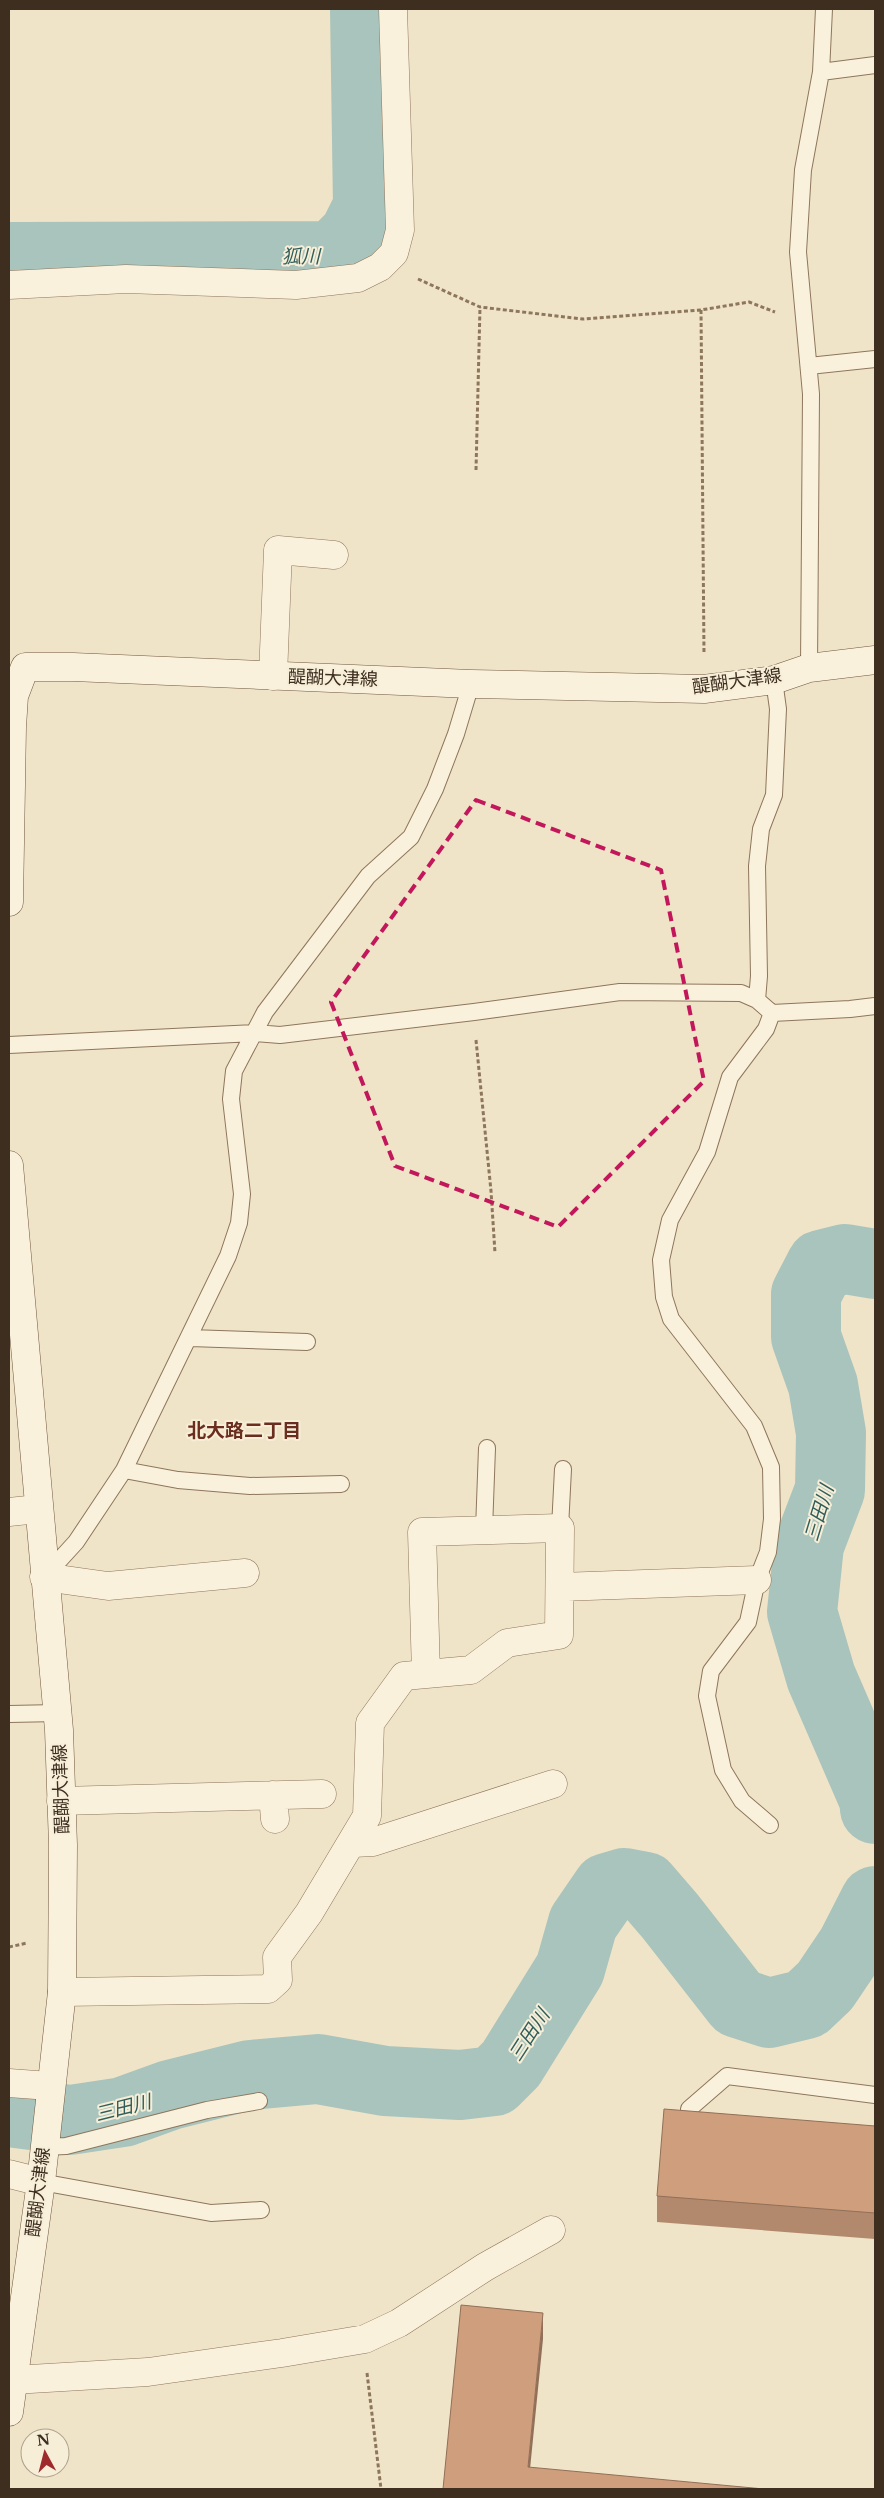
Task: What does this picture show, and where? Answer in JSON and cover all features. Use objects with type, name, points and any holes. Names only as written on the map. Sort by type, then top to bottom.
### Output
[{"type":"street","points":[[9,285],[126,279],[296,284],[358,278],[380,267],[394,253],[400,230],[393,9]]},
{"type":"street","points":[[273,676],[278,550],[334,555]]},
{"type":"street","name":"醍醐大津線","points":[[9,902],[12,727],[17,667],[73,667],[471,684],[704,689],[774,680],[809,668],[875,660]]},
{"type":"street","name":"醍醐大津線","points":[[9,1165],[44,1577],[58,1713],[62,1801],[62,1992],[49,2094],[41,2182],[14,2327],[13,2380],[9,2412]]},
{"type":"street","points":[[9,1512],[38,1509]]},
{"type":"street","points":[[62,1992],[268,1989],[278,1980],[277,1957],[310,1913],[353,1843],[367,1816],[370,1723],[404,1676],[471,1670],[507,1643],[559,1635],[560,1528],[422,1532],[426,1674]]},
{"type":"street","points":[[44,1577],[108,1586],[245,1573]]},
{"type":"street","points":[[560,1587],[757,1580]]},
{"type":"street","points":[[353,1843],[373,1842],[553,1784]]},
{"type":"street","points":[[62,1801],[274,1807],[322,1794]]},
{"type":"street","points":[[9,2083],[49,2094]]},
{"type":"street","points":[[9,2174],[41,2182]]},
{"type":"street","points":[[13,2380],[148,2372],[282,2354],[365,2339],[399,2323],[485,2267],[551,2230]]},
{"type":"lane","points":[[809,668],[811,404],[806,324],[798,252],[803,170],[821,72],[824,9]]},
{"type":"lane","points":[[821,72],[875,65]]},
{"type":"lane","points":[[809,366],[875,359]]},
{"type":"lane","points":[[757,1000],[759,976],[757,866],[760,829],[774,795],[778,709],[774,680]]},
{"type":"lane","points":[[44,1577],[76,1542],[124,1470],[190,1338],[228,1256],[239,1223],[242,1194],[231,1098],[234,1071],[265,1012],[368,876],[411,837],[436,789],[456,734],[471,684]]},
{"type":"lane","points":[[9,1045],[255,1033],[280,1036],[620,992],[741,993],[757,1000],[772,1013],[850,1010],[875,1006]]},
{"type":"lane","points":[[770,1825],[742,1800],[723,1770],[707,1696],[711,1671],[748,1622],[757,1580],[768,1552],[772,1519],[771,1467],[754,1426],[671,1319],[664,1297],[661,1260],[670,1220],[707,1152],[730,1076],[766,1029],[772,1013]]},
{"type":"lane","points":[[190,1338],[307,1342]]},
{"type":"lane","points":[[484,1530],[487,1448]]},
{"type":"lane","points":[[560,1528],[563,1469]]},
{"type":"lane","points":[[124,1470],[178,1480],[250,1486],[340,1484]]},
{"type":"lane","points":[[9,1714],[58,1713]]},
{"type":"lane","points":[[689,2109],[727,2076],[875,2095]]},
{"type":"lane","points":[[44,2142],[66,2146],[207,2110],[259,2101]]},
{"type":"lane","points":[[41,2182],[211,2213],[261,2210]]},
{"type":"path","points":[[394,253],[415,278],[480,306],[583,319],[701,310],[749,302],[806,324]]},
{"type":"path","points":[[476,470],[480,306]]},
{"type":"path","points":[[701,310],[704,689]]},
{"type":"path","points":[[474,1012],[495,1253]]},
{"type":"path","points":[[365,2339],[369,2403],[381,2489]]},
{"type":"highlighted area","points":[[476,800],[661,870],[704,1081],[558,1227],[395,1166],[331,1002]]},
{"type":"building","points":[[664,2109],[875,2126],[875,2213],[657,2196]]},
{"type":"building","points":[[461,2305],[543,2313],[528,2467],[764,2489],[443,2489]]},
{"type":"waterway","name":"狐川","points":[[9,257],[333,256],[354,235],[368,207],[365,9]]},
{"type":"waterway","name":"三田川","points":[[875,1264],[845,1259],[821,1265],[806,1294],[806,1337],[823,1385],[831,1433],[830,1490],[809,1545],[802,1612],[821,1677],[874,1799],[875,1809]]},
{"type":"waterway","name":"三田川","points":[[9,2112],[70,2120],[123,2112],[170,2095],[250,2075],[318,2069],[385,2081],[460,2085],[494,2081],[511,2064],[570,1969],[583,1923],[607,1888],[624,1883],[645,1887],[738,2003],[769,2013],[806,2004],[825,1986],[852,1946],[875,1901]]},
{"type":"district","name":"北大路二丁目","points":[[244,1430]]}]
